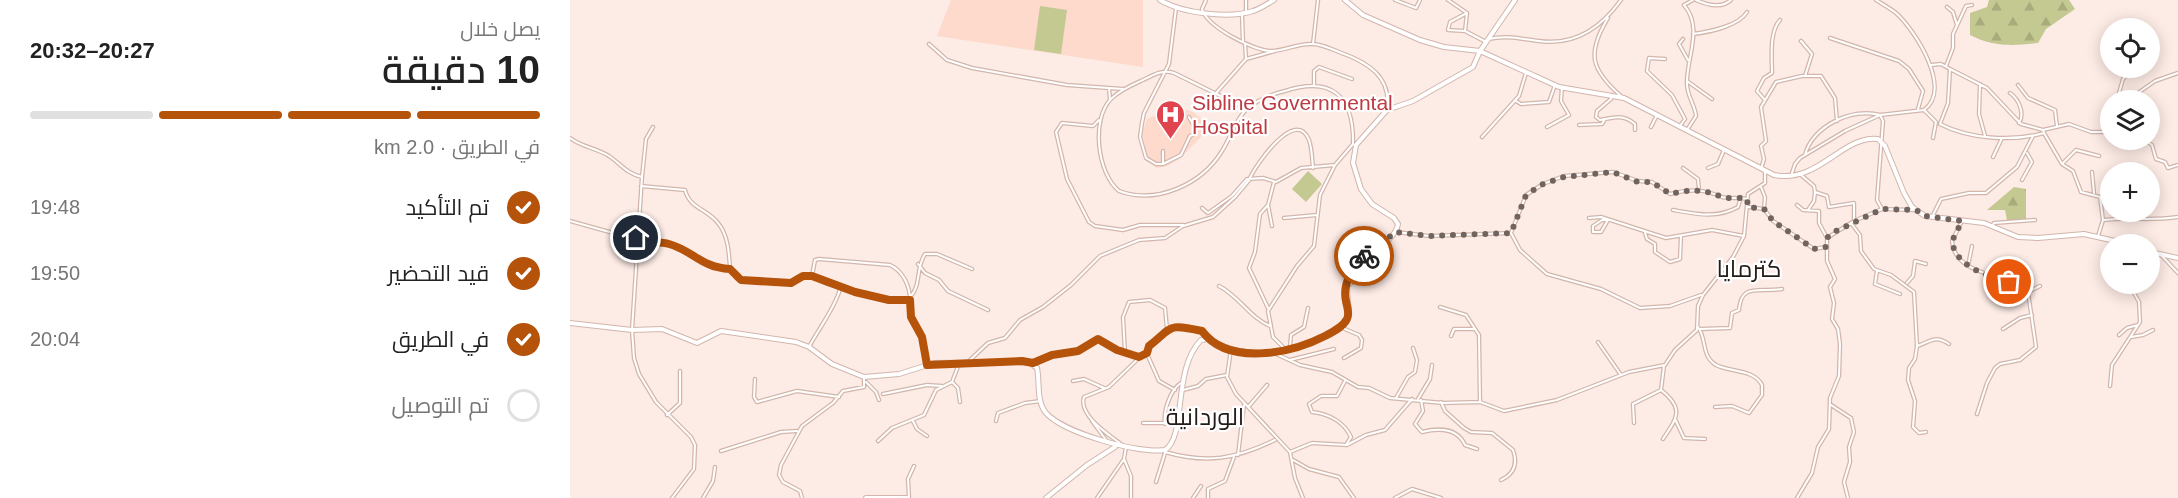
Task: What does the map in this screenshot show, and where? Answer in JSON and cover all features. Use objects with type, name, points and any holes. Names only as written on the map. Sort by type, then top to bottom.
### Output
[{"type":"street","points":[[1160,0],[1176,8],[1202,12],[1244,13],[1274,0]]},
{"type":"street","points":[[1202,12],[1206,0]]},
{"type":"street","points":[[1246,0],[1244,13],[1246,59]]},
{"type":"street","points":[[1313,44],[1318,0]]},
{"type":"street","points":[[1347,0],[1367,17],[1420,40],[1444,47],[1480,51],[1562,87],[1624,98],[1774,175],[1801,175],[1863,140],[1881,141]]},
{"type":"street","points":[[1395,0],[1416,8],[1420,0]]},
{"type":"street","points":[[1448,0],[1467,13]]},
{"type":"street","points":[[1268,308],[1314,246],[1320,195],[1335,165],[1386,110],[1413,101],[1473,67],[1480,51],[1515,0]]},
{"type":"street","points":[[1621,0],[1598,35],[1593,58],[1599,73],[1624,98]]},
{"type":"street","points":[[1686,130],[1696,116],[1687,81],[1688,60],[1694,34],[1684,5],[1695,0],[1717,5],[1726,4],[1731,0]]},
{"type":"street","points":[[1791,176],[1795,164],[1805,154],[1815,136],[1837,121],[1864,112],[1880,115],[1924,110],[1932,101],[1935,91],[1931,65],[1896,13],[1876,0]]},
{"type":"street","points":[[1946,66],[1953,48],[1952,36],[1966,6],[1972,5]]},
{"type":"street","points":[[1947,7],[1953,12],[1957,26]]},
{"type":"street","points":[[1176,8],[1170,60],[1144,113],[1140,137],[1146,158],[1156,164],[1163,164],[1181,155],[1190,136],[1194,134],[1195,128],[1189,117]]},
{"type":"street","points":[[1202,12],[1213,24],[1244,42],[1261,49],[1276,50]]},
{"type":"street","points":[[1694,34],[1725,28],[1747,12]]},
{"type":"street","points":[[1467,13],[1450,22],[1447,29],[1465,31],[1487,40],[1511,35],[1536,41],[1569,41],[1589,31],[1610,15]]},
{"type":"street","points":[[1465,31],[1467,13]]},
{"type":"street","points":[[1765,100],[1758,95],[1758,88],[1764,78],[1772,73],[1772,48],[1776,24],[1780,20]]},
{"type":"street","points":[[1830,38],[1852,43],[1902,63],[1923,91],[1921,105],[1917,111]]},
{"type":"street","points":[[1683,39],[1679,44],[1680,50],[1688,60]]},
{"type":"street","points":[[1801,41],[1812,54],[1805,76]]},
{"type":"street","points":[[928,44],[947,60],[972,69],[1067,85],[1123,89]]},
{"type":"street","points":[[1216,93],[1246,59],[1276,50],[1313,44],[1370,66],[1387,89],[1386,110]]},
{"type":"street","points":[[1665,59],[1649,58],[1647,71],[1674,98],[1684,118],[1679,127]]},
{"type":"street","points":[[1931,65],[1946,66],[1988,88],[2019,123],[2043,131],[2062,164],[2073,171],[2081,192],[2094,193]]},
{"type":"street","points":[[1314,85],[1314,71],[1319,67],[1352,79]]},
{"type":"street","points":[[1950,69],[1948,103],[1940,124],[1985,136],[2003,137],[2033,136],[2069,124],[2091,132],[2100,132]]},
{"type":"street","points":[[1093,126],[1100,120],[1110,100],[1123,89],[1166,71],[1188,79],[1247,109]]},
{"type":"street","points":[[1482,137],[1521,94],[1526,73]]},
{"type":"street","points":[[2142,90],[2155,81],[2178,73]]},
{"type":"street","points":[[1714,407],[1732,406],[1749,413],[1762,395],[1762,385],[1758,378],[1717,365],[1709,360],[1699,328],[1698,306],[1703,295],[1730,262],[1744,236],[1749,193],[1765,183],[1761,146],[1766,142],[1761,107],[1778,81],[1794,80],[1805,76],[1822,78],[1829,93],[1835,98],[1837,121]]},
{"type":"street","points":[[1687,81],[1712,99]]},
{"type":"street","points":[[1980,84],[1978,114],[1985,136]]},
{"type":"street","points":[[1100,120],[1104,165],[1117,189],[1126,193],[1167,193],[1195,181],[1208,171],[1247,109],[1282,92],[1314,85],[1332,89],[1344,99],[1351,121],[1354,144],[1353,163],[1358,184],[1372,204],[1396,220],[1396,232]]},
{"type":"street","points":[[1516,101],[1521,104],[1549,102],[1555,85]]},
{"type":"street","points":[[2018,85],[2028,98],[2055,110],[2057,127]]},
{"type":"street","points":[[1547,127],[1569,115],[1561,101],[1562,87]]},
{"type":"street","points":[[1109,88],[1110,100]]},
{"type":"street","points":[[2010,93],[2021,108],[2023,116],[2019,123]]},
{"type":"street","points":[[1612,95],[1611,99],[1596,114],[1598,119],[1616,117],[1628,119],[1635,124],[1635,130]]},
{"type":"street","points":[[1924,110],[1936,122],[1933,138]]},
{"type":"street","points":[[1651,128],[1657,115]]},
{"type":"street","points":[[1880,115],[1883,121],[1876,200],[1882,209]]},
{"type":"street","points":[[1805,154],[1880,115]]},
{"type":"street","points":[[1579,124],[1602,124],[1605,119]]},
{"type":"street","points":[[1100,133],[1093,126],[1062,123],[1056,132],[1069,184],[1089,222],[1095,226],[1123,230],[1140,225],[1185,225]]},
{"type":"street","points":[[653,127],[646,139],[641,186],[632,330],[636,367],[648,390],[667,415],[691,437],[696,452],[690,476],[672,498]]},
{"type":"street","points":[[967,364],[988,343],[1004,339],[1020,320],[1042,307],[1076,281],[1100,256],[1140,240],[1165,238],[1185,225],[1215,215],[1250,179],[1275,141],[1291,131],[1301,132],[1308,138],[1313,168]]},
{"type":"street","points":[[1932,217],[1937,201],[1964,194],[1986,193],[2012,172],[2027,152],[2033,136]]},
{"type":"street","points":[[1993,157],[2003,137]]},
{"type":"street","points":[[570,138],[579,146],[609,156],[627,172],[642,177]]},
{"type":"street","points":[[1881,141],[1904,193],[1916,210]]},
{"type":"street","points":[[1708,168],[1718,164],[1724,150]]},
{"type":"street","points":[[2062,164],[2076,150],[2099,156]]},
{"type":"street","points":[[2153,150],[2156,159],[2165,162],[2168,168],[2178,165]]},
{"type":"street","points":[[1163,151],[1163,164]]},
{"type":"street","points":[[2022,180],[2032,162],[2027,152]]},
{"type":"street","points":[[1272,226],[1268,206],[1274,182],[1301,168],[1335,165]]},
{"type":"street","points":[[1683,168],[1698,179],[1699,190]]},
{"type":"street","points":[[1703,295],[1670,306],[1640,308],[1601,289],[1547,274],[1520,250],[1511,233],[1526,195],[1543,184],[1564,177],[1613,172],[1638,182],[1652,182],[1670,194],[1699,190],[1714,192],[1725,197],[1747,199]]},
{"type":"street","points":[[2092,172],[2094,193],[2100,199]]},
{"type":"street","points":[[1801,175],[1814,186],[1814,201],[1808,210]]},
{"type":"street","points":[[1202,208],[1208,213],[1250,179],[1267,179],[1274,182]]},
{"type":"street","points":[[641,186],[685,190],[688,202],[719,224],[727,241],[730,269],[736,278],[747,282],[791,283],[803,276],[812,276],[841,288],[886,299],[910,300]]},
{"type":"street","points":[[1761,187],[1766,197],[1764,209]]},
{"type":"street","points":[[1815,192],[1827,196],[1830,208],[1854,203],[1852,222],[1860,235],[1861,252],[1877,271],[1891,274],[1913,291],[1916,302],[1917,346],[1915,359],[1909,368],[1908,380],[1915,401],[1912,423],[1917,432],[1926,432]]},
{"type":"street","points":[[1673,210],[1693,215],[1729,212],[1738,207],[1741,197]]},
{"type":"street","points":[[1797,205],[1801,210],[1819,211],[1819,223],[1827,238],[1828,267],[1835,279],[1830,287],[1834,303],[1832,315],[1838,329],[1840,344],[1839,376],[1830,398],[1830,426],[1818,447],[1812,474],[1797,498]]},
{"type":"street","points":[[1268,206],[1260,214],[1255,252],[1249,270],[1268,308],[1270,326],[1275,340],[1288,349]]},
{"type":"street","points":[[1748,207],[1764,209],[1773,221],[1814,249],[1826,247]]},
{"type":"street","points":[[1827,238],[1852,222],[1882,209],[1916,210],[1932,217],[1992,226],[2018,237],[2028,238],[2076,233],[2098,236],[2102,222]]},
{"type":"street","points":[[1284,218],[1317,215]]},
{"type":"street","points":[[1589,218],[1595,216],[1666,238],[1712,230],[1744,236]]},
{"type":"street","points":[[2160,219],[2178,218]]},
{"type":"street","points":[[1608,220],[1601,232],[1591,230],[1598,223],[1608,220]]},
{"type":"street","points":[[1992,226],[1994,223],[2035,220]]},
{"type":"street","points":[[1962,221],[1952,244],[1968,266],[2017,285],[2028,292],[2036,347],[2020,360],[2000,364],[1995,368],[1987,383],[1977,414]]},
{"type":"street","points":[[570,222],[639,240],[671,244],[713,268],[730,269]]},
{"type":"street","points":[[1274,353],[1316,340],[1340,327],[1348,313],[1346,288],[1350,275],[1359,261],[1396,232],[1429,236],[1511,233]]},
{"type":"street","points":[[1646,233],[1647,239],[1655,244],[1654,252],[1670,262],[1680,260],[1681,236]]},
{"type":"street","points":[[1968,266],[1972,246]]},
{"type":"street","points":[[927,365],[922,337],[911,317],[910,300],[915,291],[918,264],[929,252],[972,269]]},
{"type":"street","points":[[2162,256],[2178,258]]},
{"type":"street","points":[[2162,256],[2178,273]]},
{"type":"street","points":[[812,276],[815,260],[819,259],[890,265],[897,269],[905,279],[911,296]]},
{"type":"street","points":[[1906,284],[1912,276],[1915,261],[1926,264]]},
{"type":"street","points":[[918,264],[925,273],[939,280],[948,291],[988,310]]},
{"type":"street","points":[[1346,288],[1362,275],[1382,269]]},
{"type":"street","points":[[1877,271],[1875,284],[1900,294]]},
{"type":"street","points":[[1219,286],[1261,322],[1270,326]]},
{"type":"street","points":[[2028,292],[2040,286]]},
{"type":"street","points":[[809,347],[829,310],[836,303],[841,288]]},
{"type":"street","points":[[1661,390],[1664,366],[1699,328],[1730,328],[1732,313],[1739,310],[1739,299],[1743,294],[1754,290],[1782,289]]},
{"type":"street","points":[[2110,386],[2112,365],[2141,318],[2139,302],[2135,294]]},
{"type":"street","points":[[1125,351],[1123,316],[1129,302],[1150,300],[1165,308],[1167,329]]},
{"type":"street","points":[[1440,307],[1466,315],[1480,337],[1480,402]]},
{"type":"street","points":[[1288,349],[1291,335],[1303,328],[1308,308]]},
{"type":"street","points":[[2002,329],[2020,318],[2032,315]]},
{"type":"street","points":[[570,324],[632,330],[667,330],[697,343],[721,331],[796,342],[809,347],[832,364],[864,378],[876,392],[879,400]]},
{"type":"street","points":[[2119,335],[2127,328],[2138,325]]},
{"type":"street","points":[[1227,375],[1206,379],[1198,386],[1178,390],[1161,382],[1154,373],[1147,353],[1149,346],[1155,343],[1167,329],[1184,326],[1202,331],[1206,338],[1231,349],[1274,353],[1332,372],[1345,381],[1396,398],[1441,402],[1480,402],[1501,411],[1557,400],[1621,375],[1664,366]]},
{"type":"street","points":[[1340,327],[1359,335],[1362,340],[1361,348],[1344,358]]},
{"type":"street","points":[[1451,336],[1454,329],[1474,329]]},
{"type":"street","points":[[2131,337],[2154,330]]},
{"type":"street","points":[[1165,424],[1163,414],[1178,390],[1193,350],[1206,338]]},
{"type":"street","points":[[1917,346],[1933,338],[1940,338],[1949,344]]},
{"type":"street","points":[[864,378],[899,374],[927,365],[1022,361],[1033,363],[1052,355],[1082,349],[1098,339],[1139,357]]},
{"type":"street","points":[[1598,342],[1621,375]]},
{"type":"street","points":[[1396,398],[1408,377],[1416,372],[1417,360],[1413,348]]},
{"type":"street","points":[[1231,349],[1227,375],[1236,394],[1290,452],[1295,478],[1303,498]]},
{"type":"street","points":[[1290,360],[1334,349]]},
{"type":"street","points":[[1116,446],[1102,438],[1083,405],[1083,399],[1085,395],[1109,387],[1139,357],[1147,353]]},
{"type":"street","points":[[1033,363],[1038,370],[1041,401],[1045,411],[1054,419],[1116,446],[1165,451],[1206,459],[1236,456],[1276,439]]},
{"type":"street","points":[[878,441],[892,428],[914,421],[926,413],[933,395],[942,386],[952,382],[959,364]]},
{"type":"street","points":[[1432,365],[1430,379],[1420,399],[1423,411],[1415,422],[1422,432],[1443,429],[1462,437],[1466,445],[1477,449]]},
{"type":"street","points":[[667,415],[680,404],[680,371]]},
{"type":"street","points":[[802,498],[800,491],[783,482],[779,475],[781,465],[797,431],[839,397],[843,391],[861,388],[864,378]]},
{"type":"street","points":[[755,379],[754,398],[757,402],[797,391],[839,397]]},
{"type":"street","points":[[1073,381],[1084,379],[1104,388]]},
{"type":"street","points":[[1345,381],[1337,396],[1321,396],[1309,404],[1310,410],[1333,417],[1348,431],[1351,437],[1346,445]]},
{"type":"street","points":[[952,382],[958,388],[960,402]]},
{"type":"street","points":[[883,394],[927,385],[942,386]]},
{"type":"street","points":[[1249,406],[1268,385]]},
{"type":"street","points":[[1156,482],[1165,451],[1175,438],[1178,390]]},
{"type":"street","points":[[1633,404],[1661,390]]},
{"type":"street","points":[[1661,390],[1676,404],[1675,419],[1663,439]]},
{"type":"street","points":[[1290,452],[1312,443],[1346,445],[1366,435],[1388,429],[1412,399]]},
{"type":"street","points":[[996,420],[998,413],[1025,403],[1041,401]]},
{"type":"street","points":[[1629,401],[1633,404]]},
{"type":"street","points":[[1441,402],[1446,411],[1466,429],[1492,433],[1513,450],[1514,469],[1510,475],[1500,480]]},
{"type":"street","points":[[1208,498],[1208,489],[1225,481],[1236,456],[1244,404]]},
{"type":"street","points":[[1633,404],[1634,423]]},
{"type":"street","points":[[1831,405],[1851,418],[1854,428],[1844,482],[1848,498]]},
{"type":"street","points":[[1091,418],[1126,447]]},
{"type":"street","points":[[1675,419],[1684,438],[1705,440]]},
{"type":"street","points":[[914,421],[917,429],[927,436]]},
{"type":"street","points":[[1143,423],[1177,423]]},
{"type":"street","points":[[1462,437],[1466,429]]},
{"type":"street","points":[[722,451],[786,431],[797,431]]},
{"type":"street","points":[[1046,498],[1087,465],[1116,446]]},
{"type":"street","points":[[1097,498],[1124,459],[1126,447]]},
{"type":"street","points":[[1124,459],[1131,476],[1131,498]]},
{"type":"street","points":[[1293,460],[1310,469],[1339,477],[1354,498]]},
{"type":"street","points":[[866,498],[908,498],[908,479],[914,466]]},
{"type":"street","points":[[703,498],[713,481],[715,467]]},
{"type":"street","points":[[1193,498],[1201,486]]},
{"type":"street","points":[[1395,498],[1412,489],[1441,498]]},
{"type":"shaded area","points":[[951,0],[1143,0],[1143,67],[937,36]]},
{"type":"shaded area","name":"Sibline Governmental Hospital","points":[[1175,107],[1193,112],[1202,120],[1201,137],[1178,160],[1167,166],[1156,168],[1147,155],[1142,133],[1147,119]]},
{"type":"green space","points":[[1989,0],[2069,0],[2075,9],[2046,29],[2038,43],[2003,45],[1970,35],[1970,13],[1987,7]]},
{"type":"green space","points":[[1040,6],[1067,10],[1061,54],[1034,50]]},
{"type":"green space","points":[[1308,171],[1322,184],[1306,202],[1292,189]]},
{"type":"green space","points":[[2014,187],[2026,189],[2026,222],[2007,220],[2005,210],[1987,210]]},
{"type":"way so far","points":[[1364,256],[1396,232],[1429,236],[1483,236],[1488,232],[1511,233],[1525,197],[1540,185],[1569,176],[1613,172],[1638,182],[1650,182],[1670,194],[1686,190],[1707,190],[1720,196],[1747,199],[1748,207],[1764,209],[1773,221],[1814,249],[1826,247],[1827,238],[1832,233],[1882,209],[1916,210],[1925,216],[1962,221],[1952,241],[1955,252],[1968,266],[2009,282]]},
{"type":"place","name":"Sibline Governmental Hospital","points":[[1171,140]]},
{"type":"district","name":"كترمايا","points":[[1749,268]]},
{"type":"district","name":"الوردانية","points":[[1205,416]]},
{"type":"route","points":[[636,238],[652,243],[671,244],[713,268],[730,269],[736,278],[747,282],[793,283],[803,276],[812,276],[825,283],[855,292],[889,300],[910,300],[911,317],[922,337],[927,365],[1022,361],[1033,363],[1052,355],[1078,351],[1098,339],[1117,350],[1139,357],[1147,353],[1152,342],[1155,343],[1170,327],[1179,326],[1204,332],[1206,338],[1218,346],[1246,352],[1274,353],[1303,346],[1332,333],[1345,322],[1348,313],[1345,293],[1347,283],[1351,272],[1364,256]]}]
